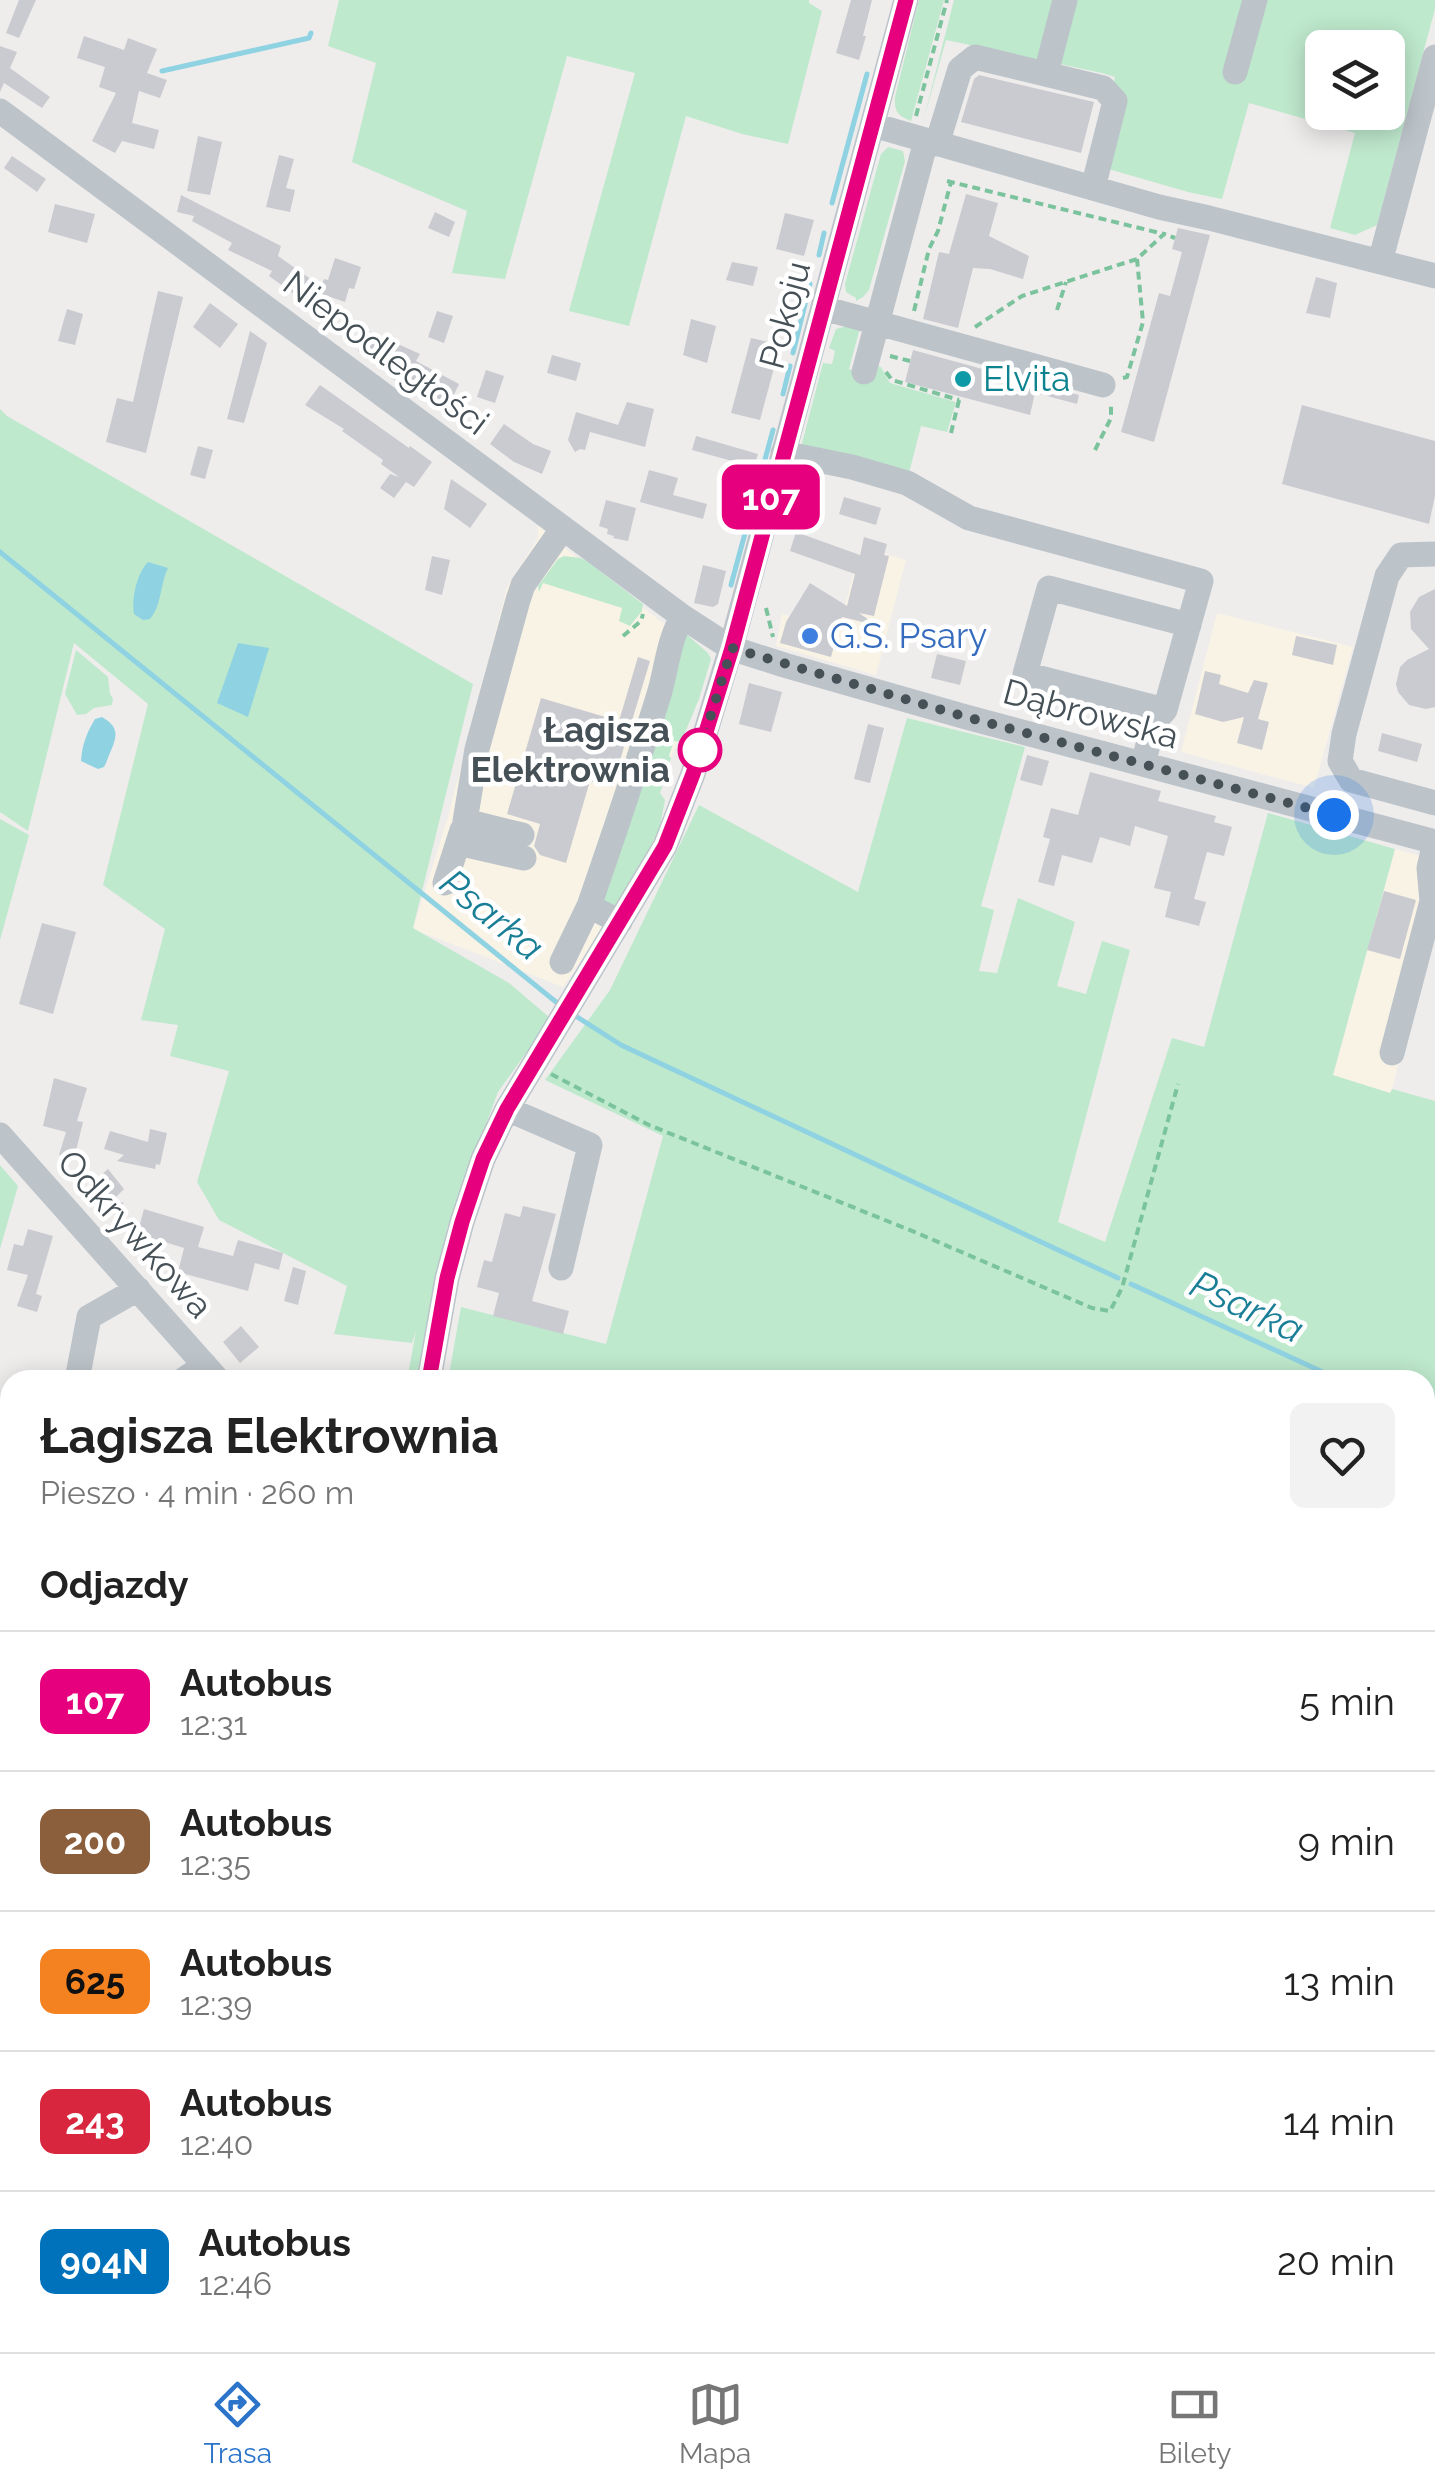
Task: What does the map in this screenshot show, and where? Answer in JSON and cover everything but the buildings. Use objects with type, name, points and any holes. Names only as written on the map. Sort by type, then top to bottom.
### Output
[{"type":"street","name":"Pokoju","points":[[432,1370],[447,1278],[483,1159],[507,1109],[665,846],[693,774],[732,648],[906,0]]},
{"type":"street","points":[[1046,73],[1065,0]]},
{"type":"street","points":[[1235,72],[1254,0]]},
{"type":"street","points":[[875,371],[892,326],[932,142],[960,68],[976,57],[1103,88],[1115,101],[1093,188]]},
{"type":"street","points":[[1380,262],[1435,57]]},
{"type":"street","name":"Niepodległości","points":[[0,111],[683,617],[732,648]]},
{"type":"street","points":[[873,125],[1159,208],[1435,276]]},
{"type":"street","points":[[823,308],[1103,385]]},
{"type":"street","points":[[783,453],[906,483],[969,518],[1201,581],[1165,710],[1154,722],[1143,764]]},
{"type":"street","points":[[445,884],[518,600],[523,585],[563,528]]},
{"type":"street","points":[[1435,554],[1402,555],[1387,576],[1340,761],[1350,780],[1435,803]]},
{"type":"street","points":[[1165,710],[1025,674],[1049,588],[1189,625]]},
{"type":"street","points":[[562,962],[589,906],[624,806],[677,624],[683,617]]},
{"type":"street","name":"Dąbrowska","points":[[732,648],[966,717],[1435,842]]},
{"type":"street","points":[[461,832],[523,847]]},
{"type":"street","points":[[1392,1053],[1432,902],[1429,868],[1435,842]]},
{"type":"street","points":[[589,906],[620,922]]},
{"type":"street","points":[[507,1109],[590,1145],[562,1268]]},
{"type":"street","name":"Odkrywkowa","points":[[0,1134],[209,1370]]},
{"type":"street","points":[[80,1370],[88,1318],[138,1289]]},
{"type":"path","points":[[910,361],[880,354],[938,231],[949,181],[1175,238]]},
{"type":"path","points":[[950,342],[1022,296],[1137,259],[1164,234]]},
{"type":"path","points":[[1094,450],[1112,405],[1103,385],[1127,377],[1143,322],[1137,259]]},
{"type":"path","points":[[1057,310],[1066,282]]},
{"type":"path","points":[[875,371],[892,380],[959,398],[951,433]]},
{"type":"path","points":[[763,594],[772,647]]},
{"type":"path","points":[[534,1063],[649,1124],[1092,1308],[1110,1312],[1122,1288],[1178,1084]]},
{"type":"shaded area","points":[[538,526],[682,637],[702,683],[659,786],[663,815],[653,843],[620,903],[563,987],[413,929],[448,817],[507,587],[538,538]]},
{"type":"shaded area","points":[[861,547],[906,560],[876,675],[776,646],[782,614],[839,628]]},
{"type":"shaded area","points":[[1217,613],[1353,647],[1314,788],[1181,752]]},
{"type":"shaded area","points":[[1395,849],[1435,860],[1435,918],[1391,1093],[1333,1076]]},
{"type":"green space","points":[[339,0],[809,0],[822,11],[788,144],[686,116],[629,326],[569,311],[635,73],[567,56],[505,279],[452,273],[467,211],[352,162],[376,63],[328,46]]},
{"type":"green space","points":[[919,0],[944,0],[911,121],[898,113],[895,97]]},
{"type":"green space","points":[[954,0],[1435,0],[1405,121],[1405,30],[1305,30],[1305,119],[1249,103],[1222,199],[1091,164],[1115,77],[946,40],[923,122]]},
{"type":"green space","points":[[1344,130],[1403,130],[1377,225],[1355,235],[1330,228],[1355,133]]},
{"type":"green space","points":[[888,147],[903,151],[905,161],[869,290],[856,301],[846,292],[845,284],[881,154]]},
{"type":"green space","points":[[851,325],[860,328],[849,369],[870,375],[873,365],[881,367],[890,383],[956,402],[947,432],[921,426],[908,477],[801,447],[823,363],[832,364],[835,351],[829,348],[836,329]]},
{"type":"green space","points":[[0,409],[473,684],[413,928],[509,983],[549,1017],[498,1092],[447,1228],[422,1370],[409,1370],[416,1331],[412,1343],[334,1334],[347,1286],[219,1220],[197,1182],[229,1071],[170,1056],[178,1025],[141,1020],[165,929],[103,885],[148,704],[74,643],[28,831],[0,812]]},
{"type":"green space","points":[[564,556],[588,562],[643,604],[630,626],[619,621],[622,608],[543,583],[539,592],[538,586]]},
{"type":"green space","points":[[684,632],[711,659],[681,742],[674,741],[669,756],[660,793],[665,800],[659,831],[617,906],[601,905]]},
{"type":"green space","points":[[76,650],[108,677],[112,705],[77,715],[65,694]]},
{"type":"green space","points":[[907,718],[1025,747],[981,906],[994,910],[979,971],[997,973],[1018,898],[1075,922],[1057,986],[1086,994],[1102,941],[1130,950],[1058,1222],[1105,1242],[1172,1038],[1204,1047],[1268,813],[1395,849],[1333,1075],[1390,1093],[1392,1089],[1435,1101],[1435,1370],[450,1370],[461,1307],[606,1344],[663,1136],[545,1080],[610,990],[699,805],[858,892]]},
{"type":"green space","points":[[0,819],[29,835],[0,940]]},
{"type":"green space","points":[[0,1165],[18,1186],[0,1249]]},
{"type":"water","points":[[148,562],[168,568],[154,613],[143,620],[134,614],[133,601],[138,579]]},
{"type":"water","points":[[238,643],[269,648],[248,717],[217,703]]},
{"type":"water","points":[[102,717],[113,727],[115,737],[104,767],[98,769],[81,761],[90,729],[95,719]]},
{"type":"waterway","points":[[162,71],[309,38],[311,33]]},
{"type":"waterway","points":[[832,203],[867,74]]},
{"type":"waterway","points":[[819,255],[824,233]]},
{"type":"waterway","points":[[793,353],[810,284]]},
{"type":"waterway","points":[[783,394],[790,366]]},
{"type":"waterway","points":[[731,585],[773,430]]},
{"type":"waterway","name":"Psarka","points":[[0,552],[561,1006]]},
{"type":"waterway","name":"Psarka","points":[[574,1015],[621,1045],[1118,1278]]},
{"type":"waterway","name":"Psarka","points":[[1131,1284],[1318,1370]]},
{"type":"bus line","name":"107","points":[[431,1370],[447,1278],[483,1159],[507,1109],[665,846],[693,774],[732,648],[906,0]]},
{"type":"place","name":"Elvita","points":[[963,379]]},
{"type":"place","name":"G.S. Psary","points":[[810,636]]},
{"type":"place","name":"Łagisza Elektrownia","points":[[700,750]]},
{"type":"route","points":[[700,750],[732,648],[966,717],[1334,815]]}]
